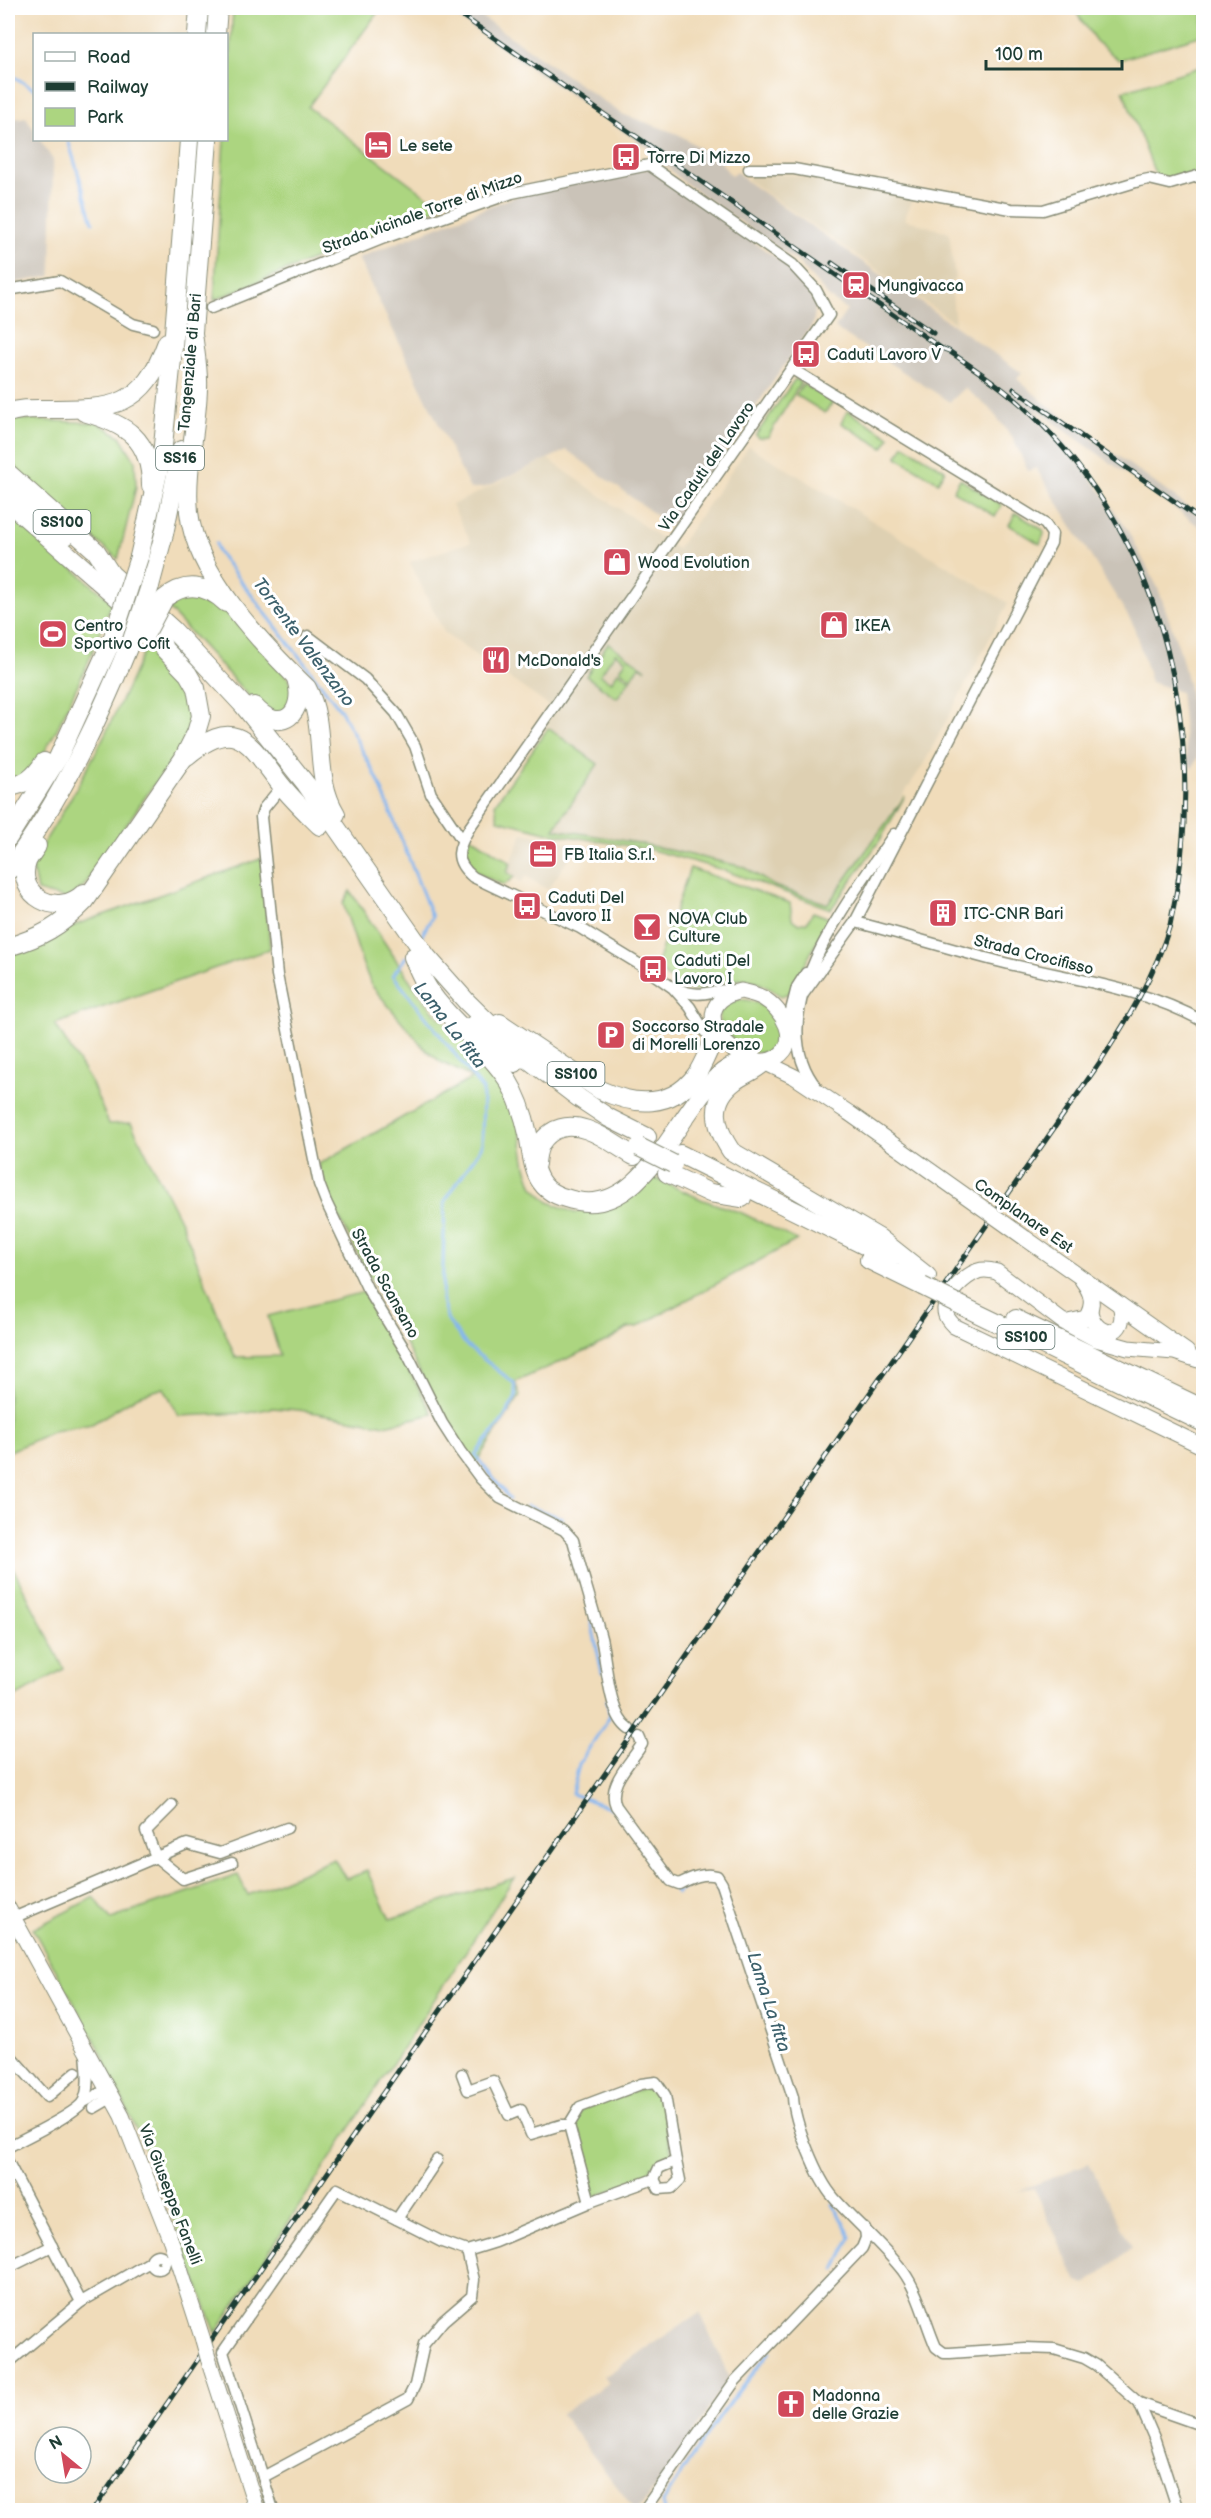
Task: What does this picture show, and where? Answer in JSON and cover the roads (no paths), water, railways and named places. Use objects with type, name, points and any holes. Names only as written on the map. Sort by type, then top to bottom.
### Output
[{"type":"highway","points":[[197,33],[199,8]]},
{"type":"highway","points":[[216,33],[218,8]]},
{"type":"highway","name":"Tangenziale di Bari","points":[[8,838],[58,758],[112,640],[139,557],[162,455],[189,141]]},
{"type":"highway","name":"Tangenziale di Bari","points":[[8,871],[70,773],[112,688],[153,631],[150,585],[178,471],[186,415],[208,141]]},
{"type":"highway","points":[[17,409],[75,409],[117,403],[143,387],[159,363],[176,309]]},
{"type":"highway","points":[[193,333],[198,387],[191,457],[189,512],[194,535],[210,573],[243,618]]},
{"type":"highway","points":[[75,409],[112,420],[132,433],[140,442],[151,480],[151,508]]},
{"type":"highway","name":"SS100","points":[[8,474],[96,551],[153,631],[237,716],[262,745],[376,904],[424,959],[516,1050],[609,1118],[640,1147]]},
{"type":"highway","name":"SS100","points":[[8,502],[153,631],[243,705],[282,753],[373,880],[424,959],[436,1000],[507,1079],[523,1116],[536,1172]]},
{"type":"highway","points":[[153,631],[164,599],[173,591],[195,586],[207,589],[218,595],[243,618],[307,688],[317,712],[320,761],[332,807],[358,846],[373,880]]},
{"type":"highway","points":[[153,631],[199,646],[268,719],[276,721],[287,718],[295,711],[300,701],[295,676]]},
{"type":"highway","points":[[8,947],[48,932],[66,920],[85,901],[183,759],[196,733],[201,716],[196,688],[188,674],[164,649],[153,631]]},
{"type":"highway","points":[[8,787],[29,781],[38,772],[91,668],[112,640]]},
{"type":"highway","points":[[183,759],[213,738],[227,735],[238,738],[250,744],[282,786],[320,826]]},
{"type":"highway","points":[[70,773],[67,797],[26,863],[26,876],[36,896],[45,903],[56,905],[67,904],[79,897],[100,877]]},
{"type":"highway","name":"SS100","points":[[424,959],[453,978],[492,1018],[600,1090],[618,1098],[648,1102],[676,1093],[695,1076],[710,1037]]},
{"type":"highway","points":[[710,1037],[718,1060],[710,1085]]},
{"type":"highway","points":[[536,1172],[547,1188],[566,1199],[594,1202],[622,1193],[640,1177],[710,1085],[732,1066],[758,1061]]},
{"type":"highway","name":"SS100","points":[[758,1061],[758,1069],[733,1082],[720,1099],[716,1115],[719,1133],[731,1151],[879,1239],[926,1280]]},
{"type":"highway","name":"SS100","points":[[536,1172],[537,1151],[544,1138],[555,1130],[568,1126],[640,1147],[926,1280],[1203,1423]]},
{"type":"highway","name":"SS100","points":[[673,1164],[710,1193],[742,1198],[926,1280]]},
{"type":"highway","name":"SS100","points":[[960,1298],[1203,1409]]},
{"type":"main road","name":"SS100","points":[[8,486],[111,574]]},
{"type":"main road","points":[[741,991],[764,998],[780,1012],[788,1026],[789,1040],[785,1050],[776,1058],[758,1061],[739,1054],[710,1037],[713,1025],[712,1015],[717,1004],[731,993],[741,991]]},
{"type":"main road","name":"Complanare Est","points":[[758,1061],[795,1077],[823,1095],[1201,1362]]},
{"type":"main road","points":[[1201,1362],[1174,1352],[1112,1345],[1077,1329],[1007,1278],[988,1270],[978,1271],[958,1285],[946,1303],[947,1319],[954,1326],[1203,1447]]},
{"type":"main road","points":[[1078,1276],[1092,1297],[1090,1312],[1096,1327],[1110,1332],[1122,1323],[1120,1305]]},
{"type":"main road","name":"SS100","points":[[1068,1322],[1080,1321],[1090,1312]]},
{"type":"main road","name":"Via Giuseppe Fanelli","points":[[9,1911],[122,2116],[171,2241],[257,2511]]},
{"type":"street","name":"Strada vicinale Torre di Mizzo","points":[[211,308],[384,238],[512,193],[649,165]]},
{"type":"street","name":"Via Caduti del Lavoro","points":[[462,840],[829,315],[816,290],[792,264],[649,165]]},
{"type":"street","points":[[749,169],[794,169],[1011,209],[1034,211],[1139,182],[1149,180],[1170,184],[1203,174]]},
{"type":"street","points":[[8,290],[60,281],[134,324],[153,329]]},
{"type":"street","points":[[792,369],[1045,524],[1052,534],[1051,543],[855,922],[804,993]]},
{"type":"street","points":[[308,636],[365,679],[396,713],[415,746],[431,794],[462,840],[458,850],[459,861],[464,871],[472,878],[580,928],[673,988],[698,996],[731,989],[741,991]]},
{"type":"street","name":"Strada Scansano","points":[[282,786],[264,808],[261,817],[277,975],[319,1184],[367,1287],[408,1355],[442,1423],[460,1451],[480,1478],[500,1498],[564,1530],[573,1540],[601,1638],[615,1704],[621,1722],[629,1730]]},
{"type":"street","points":[[788,1026],[797,987],[818,954],[840,911],[923,790]]},
{"type":"street","name":"Strada Crocifisso","points":[[855,922],[995,961],[1141,995],[1186,1012],[1203,1022]]},
{"type":"street","points":[[818,954],[796,1019],[797,1043],[802,1065],[823,1095]]},
{"type":"street","points":[[673,988],[690,1007],[710,1037]]},
{"type":"street","points":[[639,1737],[642,1744],[615,1788],[614,1803],[671,1881],[679,1884],[711,1874],[717,1876],[722,1884],[793,2097],[794,2108],[808,2151],[832,2197],[865,2228],[909,2280],[939,2350],[950,2354],[1025,2348],[1054,2349],[1084,2358],[1139,2403],[1203,2426]]},
{"type":"street","points":[[172,1805],[146,1831],[156,1857],[183,1879],[232,1863]]},
{"type":"street","points":[[9,1911],[187,1844],[220,1853],[287,1828]]},
{"type":"street","points":[[84,2102],[87,2088],[86,2049]]},
{"type":"street","points":[[8,2053],[47,2097],[76,2072]]},
{"type":"street","points":[[462,2074],[468,2090],[493,2081],[509,2115],[521,2110],[531,2134],[561,2125],[569,2125]]},
{"type":"street","points":[[590,2202],[569,2125],[580,2107],[641,2084],[656,2082],[665,2095],[680,2180],[672,2188],[659,2188],[654,2179]]},
{"type":"street","points":[[8,2147],[73,2111],[100,2093],[111,2093]]},
{"type":"street","points":[[73,2111],[94,2108],[106,2101],[111,2093]]},
{"type":"street","points":[[94,2108],[122,2116]]},
{"type":"street","points":[[397,2219],[437,2160]]},
{"type":"street","points":[[8,2162],[81,2302]]},
{"type":"street","points":[[273,2511],[224,2352],[337,2189],[442,2242],[467,2251],[496,2242],[590,2202],[654,2179],[659,2168],[676,2162]]},
{"type":"street","points":[[644,2511],[735,2381],[858,2253],[864,2243],[865,2228]]},
{"type":"street","points":[[8,2268],[52,2246]]},
{"type":"street","points":[[858,2253],[873,2248],[885,2253]]},
{"type":"street","points":[[263,2477],[408,2399],[415,2385],[424,2344],[443,2321],[471,2296],[474,2280],[467,2251]]},
{"type":"street","points":[[8,2363],[81,2302],[150,2262]]},
{"type":"street","points":[[1139,2403],[1155,2440],[1178,2511]]},
{"type":"waterway","name":"Torrente Valenzano","points":[[8,73],[33,88]]},
{"type":"waterway","name":"Torrente Valenzano","points":[[68,141],[93,222]]},
{"type":"waterway","name":"Torrente Valenzano","points":[[216,543],[218,552],[340,709],[378,780],[432,917],[421,937]]},
{"type":"waterway","name":"Lama La fitta","points":[[406,957],[393,975],[483,1090],[482,1146],[445,1201],[442,1300],[448,1321],[467,1346],[514,1383],[516,1397],[502,1421],[475,1455],[510,1499]]},
{"type":"waterway","name":"Lama La fitta","points":[[527,1506],[562,1518]]},
{"type":"waterway","name":"Lama La fitta","points":[[591,1620],[602,1673]]},
{"type":"waterway","name":"Lama La fitta","points":[[607,1700],[610,1716],[579,1764],[572,1794],[614,1809]]},
{"type":"waterway","name":"Lama La fitta","points":[[709,1879],[716,1883],[730,1926]]},
{"type":"waterway","name":"Lama La fitta","points":[[670,1884],[677,1894],[688,1884]]},
{"type":"waterway","name":"Lama La fitta","points":[[833,2204],[851,2237],[835,2270]]},
{"type":"waterway","name":"Lama La fitta","points":[[665,2510],[663,2502],[688,2463],[727,2406],[770,2352]]},
{"type":"railway","points":[[93,2510],[1100,1062],[1140,996],[1157,961],[1170,925],[1181,856],[1185,786],[1180,716],[1167,648],[1145,583],[1115,521],[1076,463],[1028,411],[990,380],[451,8]]},
{"type":"railway","points":[[832,263],[933,333]]},
{"type":"railway","points":[[1014,389],[1204,522]]},
{"type":"place","name":"Le sete","points":[[378,145]]},
{"type":"place","name":"Torre Di Mizzo","points":[[626,157]]},
{"type":"place","name":"Mungivacca","points":[[856,285]]},
{"type":"place","name":"Caduti Lavoro V","points":[[806,354]]},
{"type":"place","name":"Wood Evolution","points":[[617,562]]},
{"type":"place","name":"IKEA","points":[[834,625]]},
{"type":"place","name":"Centro Sportivo Cofit","points":[[53,634]]},
{"type":"place","name":"McDonald's","points":[[496,660]]},
{"type":"place","name":"FB Italia S.r.l.","points":[[543,854]]},
{"type":"place","name":"Caduti Del Lavoro II","points":[[527,906]]},
{"type":"place","name":"ITC-CNR Bari","points":[[943,913]]},
{"type":"place","name":"NOVA Club Culture","points":[[647,927]]},
{"type":"place","name":"Caduti Del Lavoro I","points":[[653,969]]},
{"type":"place","name":"Soccorso Stradale di Morelli Lorenzo","points":[[611,1035]]},
{"type":"place","name":"Madonna delle Grazie","points":[[791,2404]]}]
